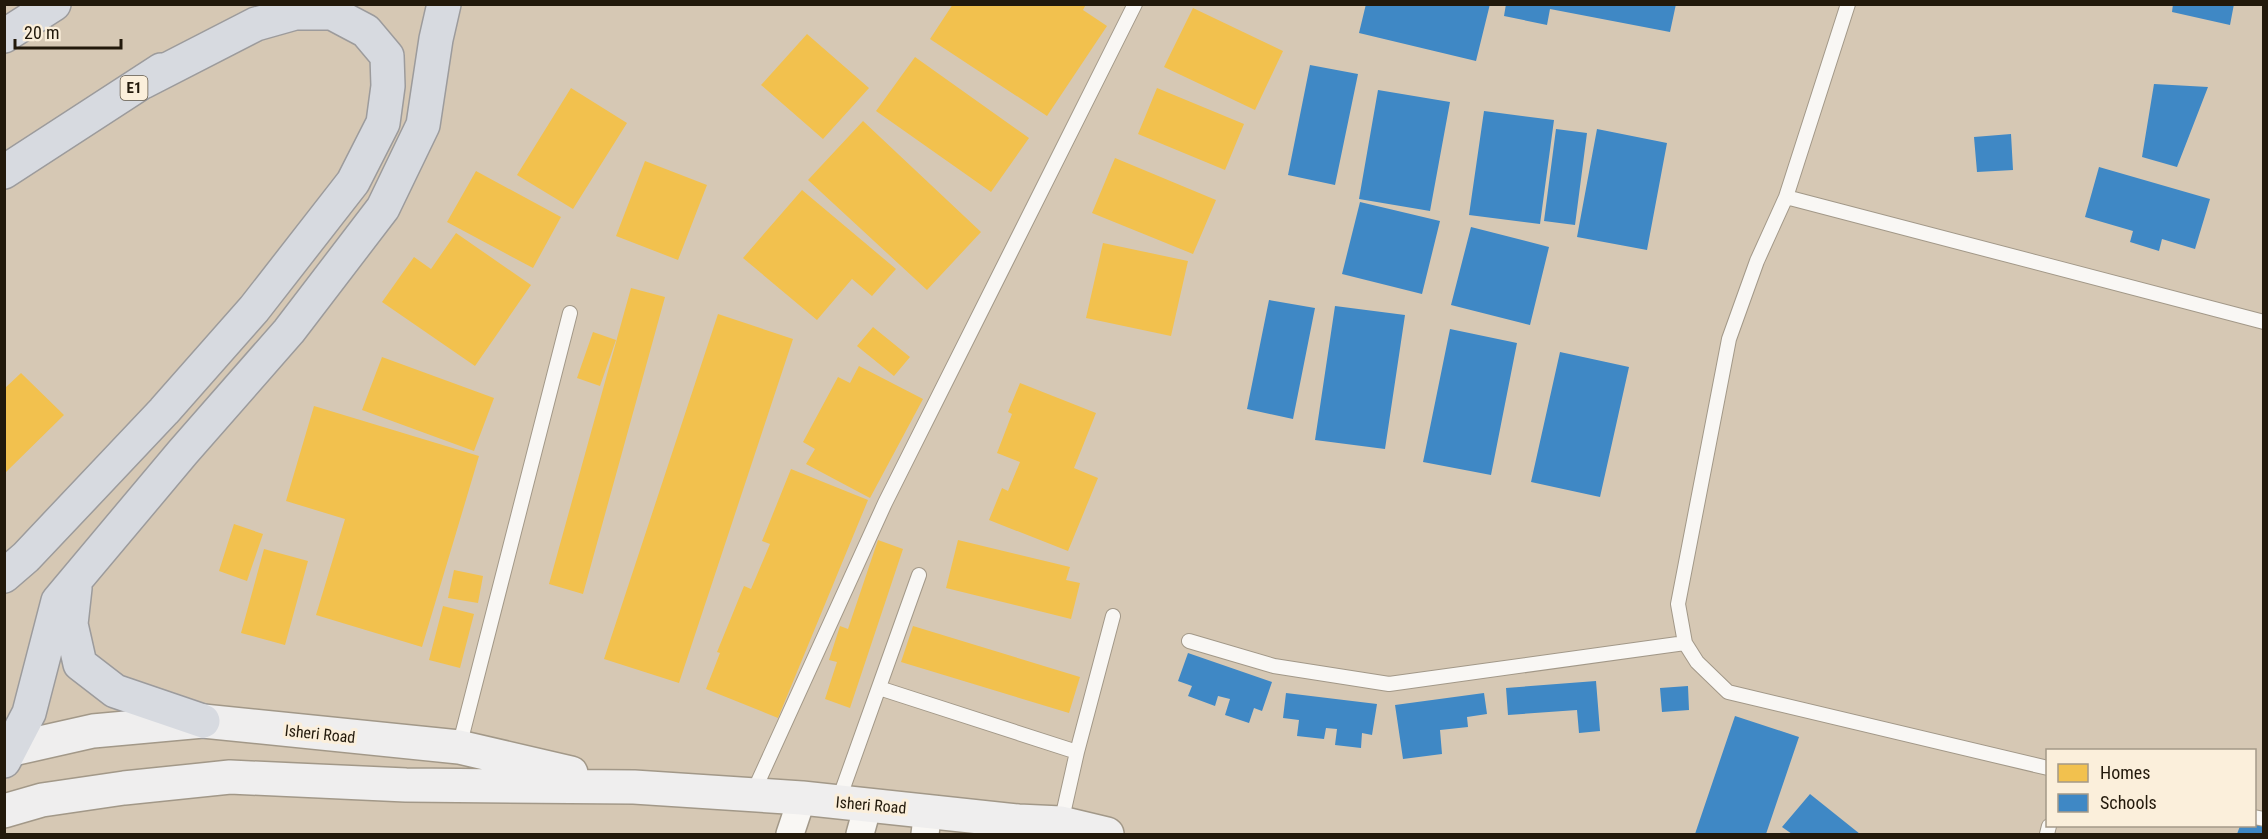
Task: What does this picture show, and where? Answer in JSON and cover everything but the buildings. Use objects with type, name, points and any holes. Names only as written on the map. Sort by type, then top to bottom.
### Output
[{"type":"highway","points":[[4,36],[54,4]]},
{"type":"highway","name":"E1","points":[[4,172],[264,4]]},
{"type":"highway","points":[[7,754],[29,713],[58,601],[289,331],[383,208],[423,125],[436,39],[444,4]]},
{"type":"highway","points":[[4,576],[26,557],[164,411],[247,318],[353,182],[383,123],[388,86],[387,56],[366,31],[332,13],[295,14],[256,24],[143,82]]},
{"type":"highway","points":[[75,580],[71,624],[80,664],[115,691],[203,721]]},
{"type":"street","name":"Isheri Road","points":[[7,754],[93,731],[203,721],[459,747],[634,787]]},
{"type":"street","name":"Isheri Road","points":[[4,811],[42,800],[101,791],[230,777],[406,784],[634,787],[802,798],[855,814],[927,822],[1018,820],[1061,823],[1107,834]]},
{"type":"street","points":[[790,834],[802,798]]},
{"type":"lane","points":[[752,795],[885,503],[1134,4]]},
{"type":"lane","points":[[1848,4],[1786,197],[1757,261],[1729,339],[1678,604],[1685,643],[1697,662],[1728,692],[2046,768]]},
{"type":"lane","points":[[1786,197],[2264,322]]},
{"type":"lane","points":[[459,747],[570,313]]},
{"type":"lane","points":[[855,814],[879,688],[920,575]]},
{"type":"lane","points":[[1061,823],[1113,616]]},
{"type":"lane","points":[[1189,641],[1274,666],[1389,684],[1685,643]]},
{"type":"lane","points":[[879,688],[1077,752]]}]
